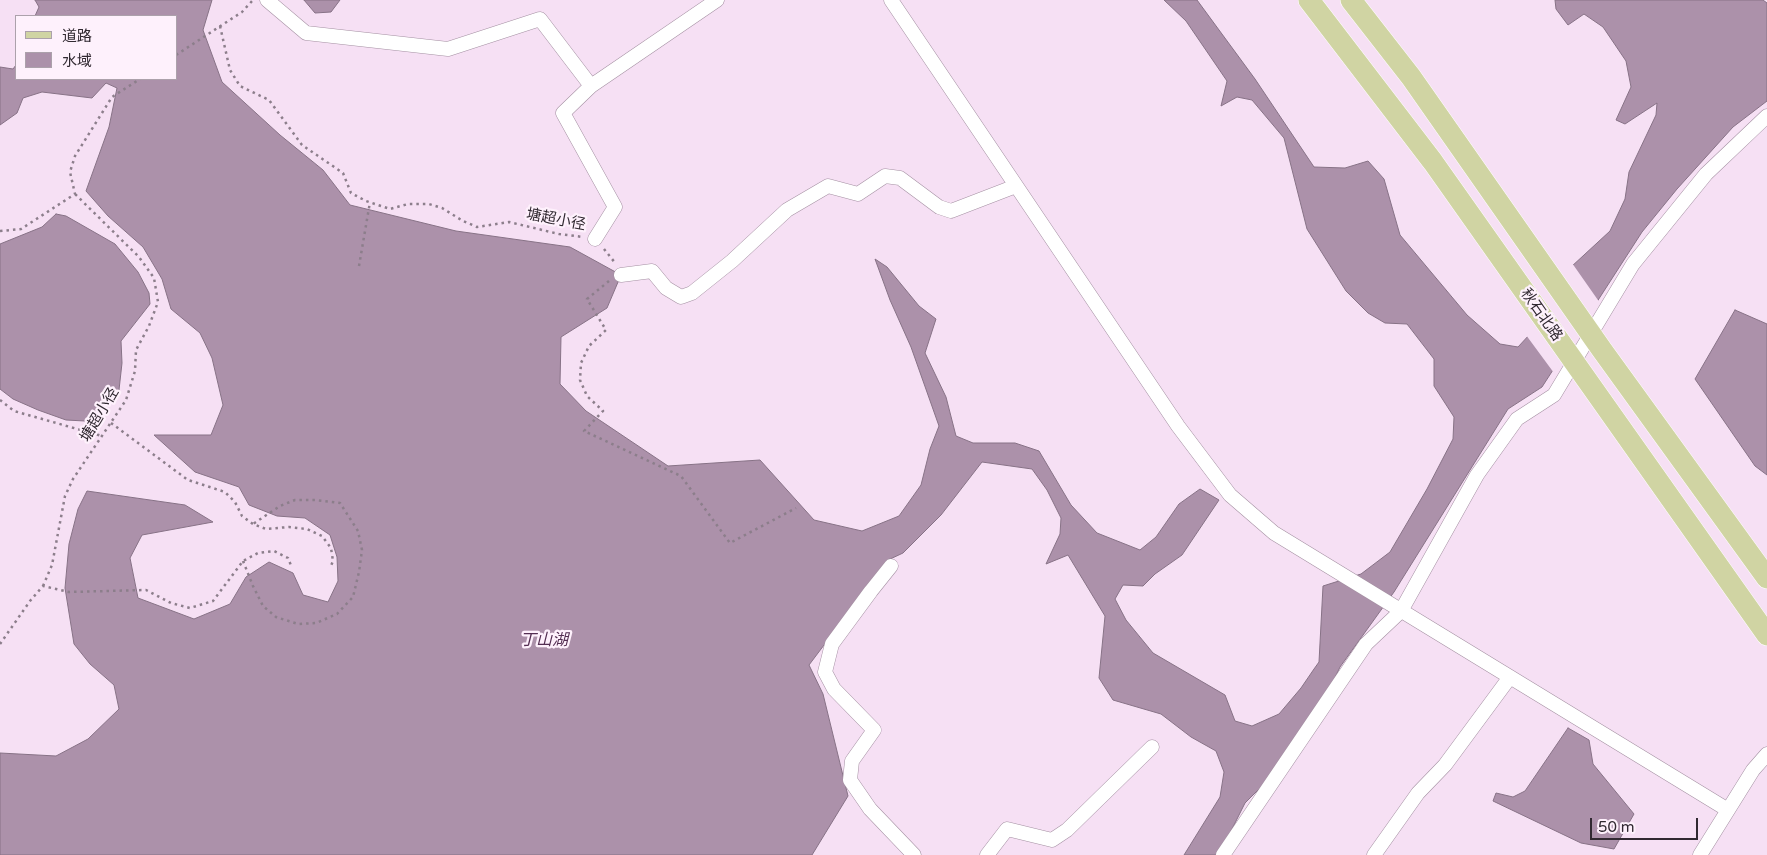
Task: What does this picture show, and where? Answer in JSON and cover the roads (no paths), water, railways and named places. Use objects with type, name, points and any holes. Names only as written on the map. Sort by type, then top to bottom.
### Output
[{"type":"main road","name":"秋石北路","points":[[1309,0],[1433,162],[1767,635]]},
{"type":"main road","name":"秋石北路","points":[[1351,0],[1411,77],[1602,350],[1767,578]]},
{"type":"street","points":[[266,0],[306,33],[448,49],[540,18],[591,86]]},
{"type":"street","points":[[595,239],[616,207],[563,113],[591,86],[717,0]]},
{"type":"street","points":[[891,0],[1178,426],[1230,495],[1274,533],[1728,810]]},
{"type":"street","points":[[1223,855],[1366,644],[1401,611],[1477,475],[1516,419],[1554,395],[1633,264],[1706,174],[1767,116]]},
{"type":"street","points":[[617,272],[652,271],[666,288],[681,297],[692,293],[732,261],[787,210],[828,186],[858,194],[885,176],[900,178],[939,207],[951,211],[1016,186]]},
{"type":"street","points":[[891,566],[832,644],[825,672],[834,689],[874,730],[852,760],[850,780],[870,809],[914,855]]},
{"type":"street","points":[[1374,855],[1418,793],[1445,765],[1510,677]]},
{"type":"street","points":[[987,855],[1007,830],[1052,840],[1067,830],[1152,747]]},
{"type":"street","points":[[1700,855],[1753,770],[1767,754]]},
{"type":"water","name":"丁山湖","points":[[35,0],[212,0],[203,30],[222,82],[280,135],[323,170],[350,205],[456,231],[570,247],[621,275],[607,308],[561,337],[560,384],[586,411],[668,466],[760,460],[814,520],[862,531],[899,516],[921,485],[930,449],[939,426],[911,347],[890,300],[875,259],[887,267],[919,306],[936,319],[925,353],[946,397],[956,436],[973,443],[1015,443],[1039,451],[1071,505],[1097,533],[1140,550],[1156,537],[1179,504],[1200,489],[1219,500],[1182,555],[1155,574],[1143,586],[1123,585],[1115,599],[1126,620],[1153,653],[1225,695],[1235,721],[1252,726],[1279,714],[1301,688],[1319,662],[1323,586],[1361,574],[1390,552],[1427,489],[1453,439],[1454,417],[1434,386],[1434,359],[1407,324],[1385,323],[1368,313],[1346,291],[1307,229],[1284,138],[1252,100],[1237,97],[1221,106],[1227,81],[1186,21],[1164,0],[1197,0],[1255,79],[1314,167],[1345,168],[1368,161],[1384,179],[1400,235],[1467,315],[1500,344],[1518,347],[1555,307],[1571,267],[1610,231],[1625,199],[1629,172],[1656,115],[1657,103],[1625,124],[1616,120],[1631,87],[1626,61],[1603,27],[1584,14],[1568,25],[1556,9],[1555,0],[1763,0],[1767,3],[1767,101],[1733,127],[1677,189],[1642,232],[1542,387],[1508,409],[1394,592],[1340,667],[1302,746],[1245,803],[1219,855],[1184,855],[1220,797],[1224,772],[1216,751],[1191,737],[1161,714],[1113,700],[1099,678],[1105,616],[1068,555],[1046,564],[1060,534],[1061,518],[1047,490],[1032,469],[982,462],[941,515],[903,553],[888,560],[809,665],[823,694],[848,796],[812,855],[0,855],[0,753],[56,756],[88,739],[119,709],[114,685],[90,664],[74,644],[65,588],[69,544],[78,509],[87,491],[185,505],[213,522],[142,535],[130,558],[138,598],[194,619],[230,604],[246,577],[269,562],[293,573],[303,595],[328,602],[338,581],[337,557],[330,535],[305,518],[277,516],[249,505],[239,487],[195,472],[154,435],[211,435],[223,405],[212,358],[200,333],[171,309],[162,279],[143,247],[108,216],[86,191],[109,127],[117,88],[106,83],[92,98],[42,92],[23,98],[17,113],[0,125],[0,67],[13,69],[15,66],[15,80],[178,80],[178,15],[35,15],[39,7]]},
{"type":"water","points":[[304,0],[340,0],[331,12],[315,13]]},
{"type":"water","points":[[56,214],[66,216],[115,244],[138,272],[149,293],[150,304],[121,341],[122,363],[119,390],[102,410],[85,421],[66,420],[38,410],[13,399],[0,389],[0,244],[42,227]]},
{"type":"water","points":[[1735,310],[1767,324],[1767,475],[1755,466],[1695,379]]},
{"type":"water","points":[[1568,728],[1589,740],[1593,764],[1634,814],[1614,849],[1581,843],[1493,801],[1496,793],[1513,797],[1525,791]]}]
